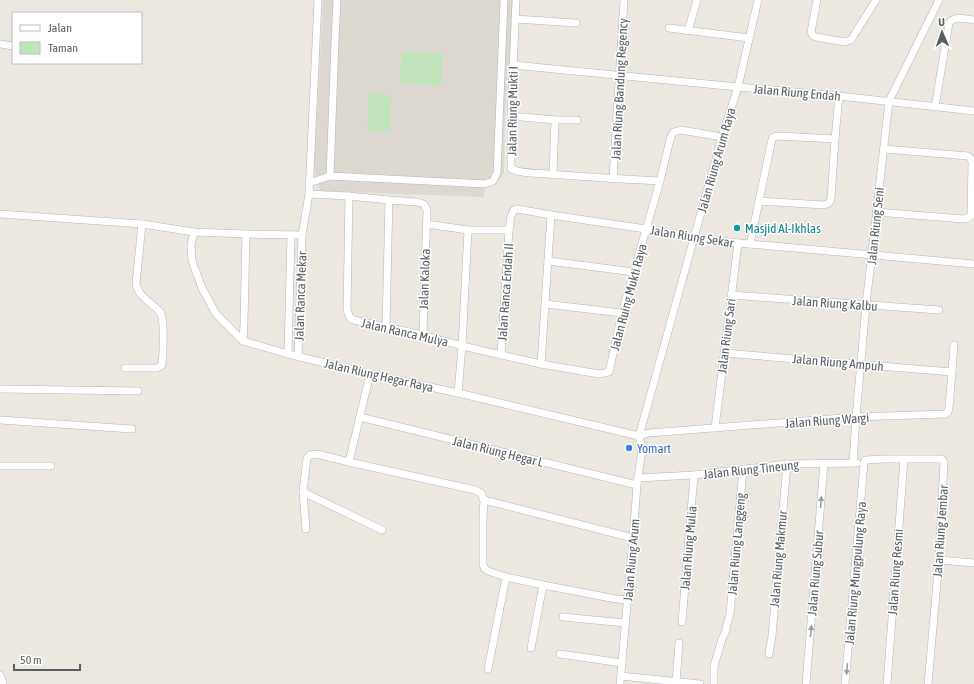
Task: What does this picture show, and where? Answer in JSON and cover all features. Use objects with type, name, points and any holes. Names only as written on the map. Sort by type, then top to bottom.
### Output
[{"type":"street","name":"Jalan Ranca Mekar","points":[[298,357],[302,235],[309,194],[318,0]]},
{"type":"street","points":[[330,176],[334,41],[338,0]]},
{"type":"street","points":[[309,183],[330,176],[485,184],[493,181],[497,173],[504,0]]},
{"type":"street","name":"Jalan Riung Mukti I","points":[[516,0],[511,116],[511,169],[517,172],[553,175],[660,181]]},
{"type":"street","name":"Jalan Riung Bandung Regency","points":[[613,179],[624,0]]},
{"type":"street","points":[[688,31],[697,0]]},
{"type":"street","name":"Jalan Riung Arum Raya","points":[[639,436],[722,137],[738,87],[758,0]]},
{"type":"street","points":[[817,0],[811,32],[813,36],[845,42],[851,40],[876,0]]},
{"type":"street","name":"Jalan Riung Seni","points":[[853,463],[866,305],[889,101],[939,0]]},
{"type":"street","points":[[935,107],[949,23],[952,19],[956,18],[974,20]]},
{"type":"street","points":[[515,20],[576,23]]},
{"type":"street","points":[[669,28],[749,38]]},
{"type":"street","points":[[0,44],[12,46]]},
{"type":"street","name":"Jalan Riung Endah","points":[[513,65],[840,96],[974,112]]},
{"type":"street","points":[[759,201],[824,205],[828,203],[831,199],[835,139],[840,96]]},
{"type":"street","points":[[511,116],[555,120],[577,120]]},
{"type":"street","points":[[553,175],[555,120]]},
{"type":"street","name":"Jalan Ruing Mukti Raya","points":[[609,372],[622,313],[660,181],[671,136],[674,132],[681,130],[722,137]]},
{"type":"street","points":[[750,244],[772,139],[778,136],[835,139]]},
{"type":"street","points":[[877,212],[963,219],[971,216],[971,158],[968,156],[884,149]]},
{"type":"street","points":[[309,194],[389,200],[386,326]]},
{"type":"street","name":"Jalan Ranca Mulya","points":[[349,196],[346,310],[350,318],[423,334],[462,346],[541,364],[599,374],[609,372]]},
{"type":"street","name":"Jalan Kaloka","points":[[389,200],[417,202],[424,204],[427,210],[423,334]]},
{"type":"street","name":"Jalan Riung Sekar","points":[[509,230],[511,216],[514,210],[518,209],[551,216],[646,229],[694,238],[974,264]]},
{"type":"street","points":[[0,214],[142,224],[194,232],[302,235]]},
{"type":"street","points":[[541,364],[551,216]]},
{"type":"street","points":[[125,368],[157,368],[162,365],[163,319],[161,312],[142,296],[136,287],[142,224]]},
{"type":"street","points":[[426,224],[468,230],[509,230]]},
{"type":"street","points":[[458,393],[468,230]]},
{"type":"street","name":"Jalan Ranca Endah II","points":[[501,355],[509,230]]},
{"type":"street","name":"Jalan Riung Hegar Raya","points":[[194,232],[191,245],[192,261],[202,288],[216,314],[243,341],[298,357],[639,436]]},
{"type":"street","points":[[243,341],[246,234]]},
{"type":"street","points":[[288,354],[291,235]]},
{"type":"street","name":"Jalan Riung Sari","points":[[715,428],[738,243]]},
{"type":"street","points":[[548,261],[634,272]]},
{"type":"street","name":"Jalan Riung Kalbu","points":[[731,294],[939,310]]},
{"type":"street","points":[[546,304],[622,313]]},
{"type":"street","name":"Jalan Riung Wargi","points":[[639,436],[649,433],[856,417],[945,414],[948,412],[949,408],[954,345]]},
{"type":"street","name":"Jalan Riung Ampuh","points":[[724,353],[952,372]]},
{"type":"street","points":[[349,462],[370,374]]},
{"type":"street","points":[[0,389],[138,391]]},
{"type":"street","name":"Jalan Riung Hegar L","points":[[360,417],[637,481]]},
{"type":"street","points":[[0,420],[132,429]]},
{"type":"street","name":"Jalan Riung Arum","points":[[620,684],[637,481],[642,449],[639,436]]},
{"type":"street","points":[[306,529],[303,492],[307,458],[310,455],[317,454],[475,490],[481,493],[484,500],[483,564],[484,568],[488,571],[543,585],[628,600]]},
{"type":"street","name":"Jalan Riung Jembar","points":[[864,463],[865,460],[868,459],[942,459],[944,462],[939,560],[928,684]]},
{"type":"street","name":"Jalan Riung Resmi","points":[[887,684],[904,459]]},
{"type":"street","name":"Jalan Riung Subur","points":[[806,684],[824,463]]},
{"type":"street","name":"Jalan Riung Tineung","points":[[637,481],[743,472],[787,464],[864,463]]},
{"type":"street","name":"Jalan Riung Mungpulung Raya","points":[[845,684],[864,463]]},
{"type":"street","name":"Jalan Riung Makmur","points":[[769,654],[772,636],[787,464]]},
{"type":"street","points":[[0,466],[51,466]]},
{"type":"street","name":"Jalan Riung Langgeng","points":[[714,684],[714,666],[730,614],[743,472]]},
{"type":"street","name":"Jalan Riung Mulia","points":[[682,622],[694,475]]},
{"type":"street","points":[[303,492],[382,530]]},
{"type":"street","points":[[484,500],[633,538]]},
{"type":"street","points":[[939,560],[974,563]]},
{"type":"street","points":[[488,669],[506,576]]},
{"type":"street","points":[[531,648],[543,585]]},
{"type":"street","points":[[563,617],[626,623]]},
{"type":"street","points":[[676,682],[680,643]]},
{"type":"street","points":[[560,654],[622,663]]},
{"type":"street","points":[[0,675],[3,684]]},
{"type":"street","points":[[621,676],[700,684]]},
{"type":"shaded area","points":[[323,0],[515,0],[505,113],[504,173],[496,183],[485,187],[484,197],[320,191],[314,169]]},
{"type":"green space","points":[[402,51],[443,53],[441,86],[400,83]]},
{"type":"green space","points":[[368,94],[391,95],[390,131],[367,131]]},
{"type":"place","name":"Masjid Al-Ikhlas","points":[[737,228]]},
{"type":"place","name":"Yomart","points":[[629,448]]}]
